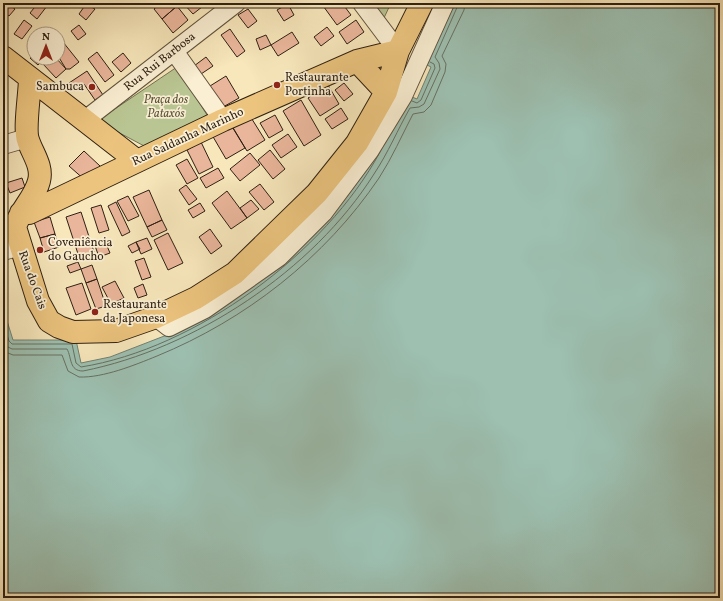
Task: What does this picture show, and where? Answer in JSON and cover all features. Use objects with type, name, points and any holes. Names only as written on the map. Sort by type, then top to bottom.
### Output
[{"type":"main road","points":[[156,317],[196,298],[235,273],[317,193],[357,143],[386,92],[398,51],[422,3]]},
{"type":"main road","name":"Rua Saldanha Marinho","points":[[21,213],[29,213],[223,120],[357,61],[398,51]]},
{"type":"main road","points":[[3,56],[137,162]]},
{"type":"main road","points":[[357,61],[386,92]]},
{"type":"main road","points":[[27,138],[30,78]]},
{"type":"main road","name":"Rua do Cais","points":[[27,138],[40,169],[40,180],[34,193],[21,213],[15,227],[11,249],[48,321],[73,332],[116,331],[156,317]]},
{"type":"street","name":"Rua Rui Barbosa","points":[[84,120],[236,3]]},
{"type":"street","points":[[362,3],[398,51]]},
{"type":"street","points":[[156,317],[169,328],[205,309],[279,257],[323,213],[370,150],[403,96],[445,3]]},
{"type":"street","points":[[174,50],[223,120]]},
{"type":"street","points":[[3,145],[27,138]]},
{"type":"green space","points":[[370,3],[391,3],[383,20]]},
{"type":"green space","name":"Praça dos Pataxós","points":[[177,67],[207,115],[148,148],[97,121]]},
{"type":"water","points":[[450,3],[720,3],[720,598],[3,598],[3,308],[13,340],[76,340],[81,363],[110,357],[172,333],[321,226],[346,198],[367,169],[407,95],[417,99],[431,67],[423,63]]},
{"type":"building","points":[[38,3],[43,3],[47,6],[37,19],[30,13]]},
{"type":"building","points":[[161,3],[174,3],[177,6],[162,19],[154,9]]},
{"type":"building","points":[[183,3],[207,3],[193,14]]},
{"type":"building","points":[[321,3],[342,3],[351,15],[337,25]]},
{"type":"building","points":[[8,4],[15,9],[9,16],[3,12]]},
{"type":"building","points":[[86,4],[95,9],[86,20],[79,14]]},
{"type":"building","points":[[288,4],[294,15],[284,21],[277,10]]},
{"type":"building","points":[[177,6],[188,20],[173,33],[162,19]]},
{"type":"building","points":[[248,9],[257,21],[248,28],[238,15]]},
{"type":"building","points":[[24,20],[32,26],[26,26],[26,34],[22,39],[14,34]]},
{"type":"building","points":[[356,20],[364,32],[347,44],[339,32]]},
{"type":"building","points":[[79,25],[86,34],[78,40],[71,31]]},
{"type":"building","points":[[327,27],[334,36],[321,46],[314,37]]},
{"type":"building","points":[[230,29],[245,51],[237,57],[221,35]]},
{"type":"building","points":[[292,32],[299,43],[278,56],[271,45]]},
{"type":"building","points":[[266,35],[271,45],[260,50],[256,39]]},
{"type":"building","points":[[66,46],[79,62],[70,69],[66,69],[64,66],[66,66]]},
{"type":"building","points":[[97,52],[114,75],[105,82],[88,59]]},
{"type":"building","points":[[123,53],[131,63],[121,72],[112,62]]},
{"type":"building","points":[[206,57],[213,66],[201,74],[194,66]]},
{"type":"building","points":[[45,66],[63,66],[66,69],[56,78]]},
{"type":"building","name":"Sambuca","points":[[87,71],[103,95],[95,100],[84,84],[74,91],[69,83]]},
{"type":"building","points":[[226,76],[239,98],[223,107],[210,86]]},
{"type":"building","points":[[344,83],[353,94],[344,101],[335,90]]},
{"type":"building","points":[[328,85],[339,104],[320,116],[308,98]]},
{"type":"building","points":[[301,100],[321,135],[304,146],[283,111]]},
{"type":"building","points":[[341,108],[348,119],[332,129],[325,119]]},
{"type":"building","points":[[275,115],[283,130],[269,138],[260,123]]},
{"type":"building","points":[[250,116],[265,140],[247,151],[232,126]]},
{"type":"building","points":[[231,125],[245,148],[226,159],[212,135]]},
{"type":"building","points":[[288,134],[297,147],[281,158],[272,145]]},
{"type":"building","points":[[201,142],[213,167],[199,174],[187,150]]},
{"type":"building","points":[[270,150],[285,169],[273,179],[258,160]]},
{"type":"building","points":[[84,151],[100,166],[86,181],[69,166]]},
{"type":"building","points":[[250,153],[260,165],[240,181],[230,169]]},
{"type":"building","points":[[187,159],[198,178],[187,184],[176,165]]},
{"type":"building","points":[[218,168],[224,178],[206,188],[200,178]]},
{"type":"building","points":[[22,178],[25,187],[10,193],[6,183]]},
{"type":"building","points":[[260,184],[274,202],[264,210],[249,192]]},
{"type":"building","points":[[186,185],[197,199],[189,205],[179,190]]},
{"type":"building","points":[[149,190],[162,220],[147,227],[133,197]]},
{"type":"building","points":[[227,191],[247,218],[231,229],[212,203]]},
{"type":"building","points":[[128,196],[139,216],[128,221],[117,201]]},
{"type":"building","points":[[251,200],[259,209],[247,218],[240,208]]},
{"type":"building","points":[[116,202],[130,232],[122,236],[108,206]]},
{"type":"building","points":[[200,203],[205,211],[193,218],[188,210]]},
{"type":"building","points":[[101,205],[109,230],[99,233],[91,208]]},
{"type":"building","points":[[81,212],[94,252],[79,257],[66,217]]},
{"type":"building","points":[[50,217],[55,234],[40,238],[34,222]]},
{"type":"building","points":[[162,220],[167,230],[152,237],[147,227]]},
{"type":"building","points":[[210,229],[222,246],[211,254],[199,237]]},
{"type":"building","points":[[168,233],[183,263],[168,270],[154,240]]},
{"type":"building","points":[[55,234],[59,247],[44,252],[40,238]]},
{"type":"building","points":[[147,238],[152,249],[141,254],[136,242]]},
{"type":"building","points":[[104,239],[110,253],[99,257],[94,243]]},
{"type":"building","points":[[136,242],[140,249],[132,253],[128,246]]},
{"type":"building","points":[[144,258],[151,277],[142,280],[135,261]]},
{"type":"building","points":[[78,262],[81,269],[70,273],[67,266]]},
{"type":"building","points":[[92,265],[97,279],[86,283],[81,269]]},
{"type":"building","points":[[97,279],[106,306],[96,309],[86,283]]},
{"type":"building","points":[[115,281],[124,298],[111,304],[102,287]]},
{"type":"building","points":[[82,283],[91,309],[76,315],[66,288]]},
{"type":"building","points":[[143,284],[147,295],[138,298],[134,288]]},
{"type":"building","points":[[3,289],[6,299],[3,300]]},
{"type":"place","name":"Restaurante Portinha","points":[[277,85]]},
{"type":"place","name":"Sambuca","points":[[92,87]]},
{"type":"place","name":"Coveniência do Gaucho","points":[[40,250]]},
{"type":"place","name":"Restaurante da Japonesa","points":[[95,312]]}]
